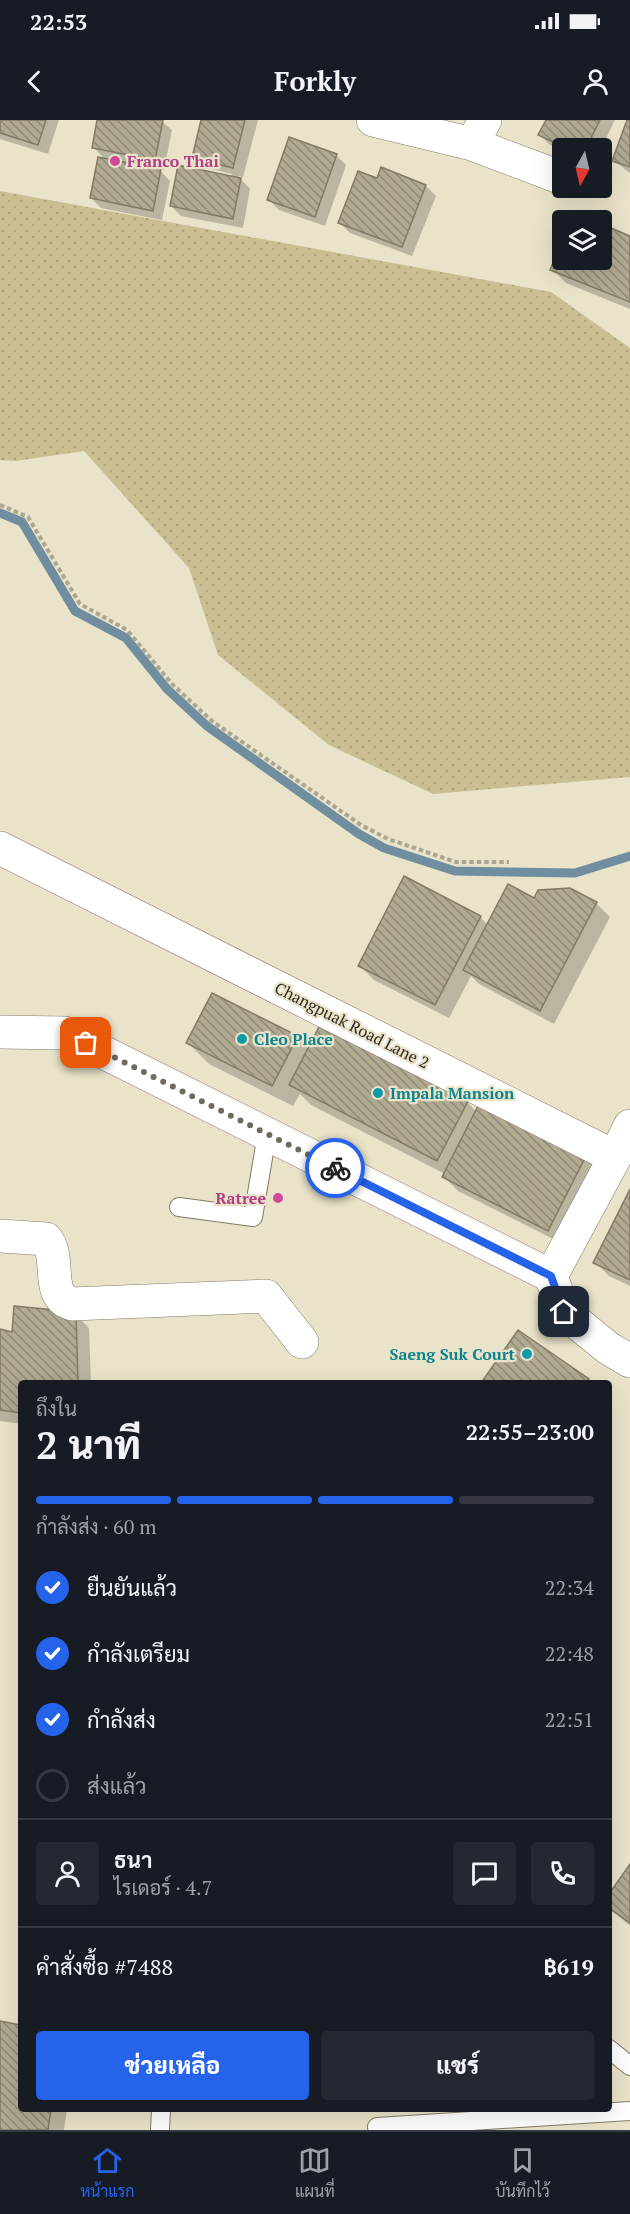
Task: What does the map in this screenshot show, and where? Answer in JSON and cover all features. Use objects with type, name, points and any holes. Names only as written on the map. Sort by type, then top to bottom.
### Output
[{"type":"street","points":[[372,120],[479,132],[552,172]]},
{"type":"street","name":"Changpuak Road Lane 2","points":[[0,848],[615,1157]]},
{"type":"street","points":[[0,1032],[65,1033],[551,1276],[564,1312],[608,1348],[630,1361]]},
{"type":"street","points":[[551,1276],[630,1126]]},
{"type":"street","points":[[0,1236],[46,1239],[52,1252],[57,1293],[64,1302],[78,1304],[266,1296],[302,1342]]},
{"type":"lane","points":[[179,1208],[253,1217],[267,1134]]},
{"type":"lane","points":[[612,2051],[630,2066]]},
{"type":"lane","points":[[612,2112],[630,2111]]},
{"type":"lane","points":[[160,2130],[161,2112]]},
{"type":"lane","points":[[377,2122],[607,2112]]},
{"type":"path","points":[[0,505],[28,517],[80,604],[127,630],[172,684],[212,721],[342,812],[388,839],[456,862],[509,862]]},
{"type":"shaded area","points":[[0,191],[551,292],[630,348],[630,777],[433,794],[329,745],[218,655],[189,568],[84,451],[16,461],[0,460]]},
{"type":"building","points":[[0,120],[46,120],[38,145],[0,133]]},
{"type":"building","points":[[97,120],[163,120],[155,160],[92,148]]},
{"type":"building","points":[[201,120],[245,120],[233,168],[192,158]]},
{"type":"building","points":[[546,120],[600,120],[591,138],[552,138],[552,142],[538,135]]},
{"type":"building","points":[[627,120],[630,120],[630,167],[612,161]]},
{"type":"building","points":[[289,137],[337,154],[315,217],[267,200]]},
{"type":"building","points":[[98,157],[161,169],[153,211],[90,198]]},
{"type":"building","points":[[178,165],[241,178],[233,219],[170,206]]},
{"type":"building","points":[[381,167],[426,185],[402,247],[338,223],[358,171],[377,178]]},
{"type":"building","points":[[612,228],[630,236],[630,302],[550,270],[552,265],[552,270],[612,270]]},
{"type":"building","points":[[404,876],[481,916],[435,1005],[358,966]]},
{"type":"building","points":[[508,884],[534,898],[538,890],[570,888],[597,902],[540,1011],[463,970]]},
{"type":"building","name":"Cleo Place","points":[[212,993],[298,1036],[272,1086],[186,1043]]},
{"type":"building","name":"Impala Mansion","points":[[320,1025],[468,1101],[437,1161],[289,1085]]},
{"type":"building","points":[[480,1102],[586,1156],[548,1231],[442,1177]]},
{"type":"building","points":[[630,1189],[630,1280],[593,1263]]},
{"type":"building","points":[[14,1306],[76,1312],[78,1380],[18,1380],[18,1413],[0,1410],[0,1329],[12,1332]]},
{"type":"building","name":"Saeng Suk Court","points":[[518,1330],[589,1379],[588,1380],[483,1380]]},
{"type":"building","points":[[630,1864],[630,1923],[612,1910],[612,1890]]},
{"type":"building","points":[[0,2021],[18,2024],[18,2112],[51,2112],[48,2130],[0,2130]]},
{"type":"waterway","points":[[0,513],[22,522],[75,611],[126,638],[167,689],[207,726],[359,834],[384,848],[455,871],[575,873],[630,856]]},
{"type":"way so far","points":[[86,1043],[335,1168]]},
{"type":"place","name":"Franco Thai","points":[[115,161]]},
{"type":"place","name":"Cleo Place","points":[[242,1039]]},
{"type":"place","name":"Impala Mansion","points":[[378,1093]]},
{"type":"place","name":"Ratree","points":[[278,1198]]},
{"type":"place","name":"Saeng Suk Court","points":[[527,1354]]},
{"type":"route","points":[[335,1168],[551,1276],[564,1312]]}]
